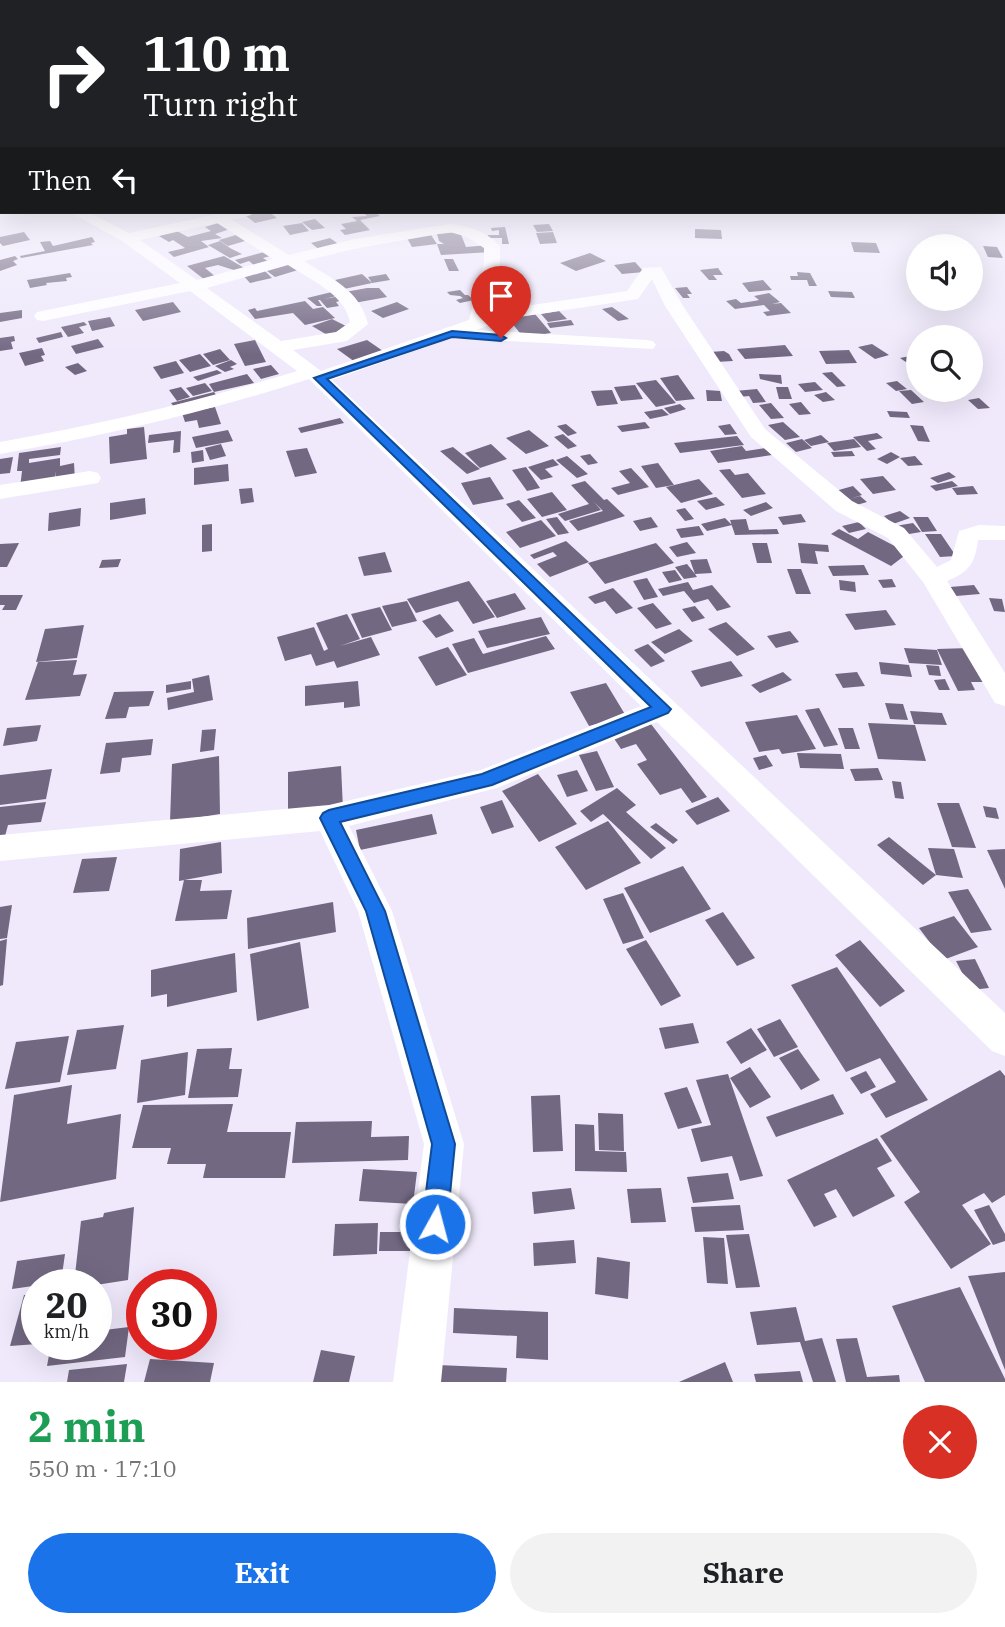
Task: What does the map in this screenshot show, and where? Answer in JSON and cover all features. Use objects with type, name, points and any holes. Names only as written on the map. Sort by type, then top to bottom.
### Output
[{"type":"street","points":[[105,226],[127,238],[316,375],[1005,1038]]},
{"type":"street","points":[[127,238],[180,226]]},
{"type":"street","points":[[233,226],[338,290],[356,308],[359,324],[341,337],[278,347]]},
{"type":"street","points":[[43,316],[192,285],[354,244],[450,228],[460,229],[484,239],[492,246],[492,263],[478,321]]},
{"type":"street","points":[[0,448],[68,436],[214,403],[452,334],[478,321],[504,314],[627,296],[635,293],[649,271],[655,270],[674,306],[758,433],[844,506],[896,533],[933,578],[1005,696]]},
{"type":"street","points":[[452,334],[647,345]]},
{"type":"street","points":[[0,492],[90,478]]},
{"type":"street","points":[[933,578],[960,566],[964,561],[967,536],[979,532],[1005,533]]},
{"type":"street","points":[[0,848],[329,818],[485,780],[663,709]]},
{"type":"street","points":[[329,818],[376,911],[444,1144],[416,1382]]},
{"type":"building","points":[[283,226],[305,226],[309,231],[290,235]]},
{"type":"building","points":[[308,226],[325,228],[312,230]]},
{"type":"building","points":[[343,226],[366,226],[370,230],[345,235],[340,230],[346,229]]},
{"type":"building","points":[[534,226],[550,226],[553,231],[537,232]]},
{"type":"building","points":[[205,227],[236,227],[215,234],[222,238],[201,241],[209,247],[174,257],[168,252],[185,248],[173,240],[169,242],[159,236],[177,231],[188,237],[211,231]]},
{"type":"building","points":[[505,227],[509,244],[502,244],[502,238],[488,238],[488,235],[499,235],[499,230],[492,231],[491,228]]},
{"type":"building","points":[[695,229],[721,230],[722,239],[695,238]]},
{"type":"building","points":[[24,232],[30,240],[3,246],[0,243],[0,237]]},
{"type":"building","points":[[460,232],[466,247],[489,245],[491,252],[441,255],[437,244],[444,244],[439,241],[437,234]]},
{"type":"building","points":[[553,232],[557,243],[540,244],[536,233]]},
{"type":"building","points":[[236,235],[245,241],[228,246],[219,240]]},
{"type":"building","points":[[431,235],[437,244],[412,247],[407,238]]},
{"type":"building","points":[[92,237],[95,242],[91,243],[93,245],[21,258],[20,256],[45,251],[40,242],[50,241],[53,246]]},
{"type":"building","points":[[330,238],[341,246],[321,251],[311,243]]},
{"type":"building","points":[[220,241],[242,254],[230,258],[208,245]]},
{"type":"building","points":[[851,242],[876,243],[880,253],[854,252]]},
{"type":"building","points":[[983,246],[997,247],[1003,258],[988,257]]},
{"type":"building","points":[[268,251],[274,255],[263,258],[269,262],[255,266],[249,261],[240,264],[235,260]]},
{"type":"building","points":[[590,253],[606,261],[576,271],[560,263]]},
{"type":"building","points":[[15,256],[18,259],[13,261],[17,265],[0,271],[0,260]]},
{"type":"building","points":[[224,256],[246,269],[237,271],[218,265],[205,268],[216,277],[205,280],[187,266]]},
{"type":"building","points":[[444,259],[453,259],[459,271],[449,271]]},
{"type":"building","points":[[285,262],[298,270],[275,277],[263,268]]},
{"type":"building","points":[[635,262],[644,272],[622,274],[614,265]]},
{"type":"building","points":[[718,268],[723,275],[713,275],[717,280],[709,280],[700,270]]},
{"type":"building","points":[[263,269],[272,278],[250,283],[241,273]]},
{"type":"building","points":[[797,272],[810,273],[817,286],[809,286],[807,280],[791,280],[790,276],[798,276]]},
{"type":"building","points":[[70,273],[72,277],[66,278],[67,281],[30,288],[27,280]]},
{"type":"building","points":[[362,274],[372,283],[344,289],[335,280]]},
{"type":"building","points":[[386,274],[390,280],[372,283],[368,277]]},
{"type":"building","points":[[763,280],[772,290],[749,292],[742,283]]},
{"type":"building","points":[[687,287],[692,294],[687,294],[690,298],[683,298],[675,288]]},
{"type":"building","points":[[379,288],[387,297],[354,303],[345,292]]},
{"type":"building","points":[[460,290],[474,300],[460,303],[456,300],[463,298],[447,292]]},
{"type":"building","points":[[336,291],[341,295],[324,299],[340,296],[343,300],[336,302],[339,306],[327,308],[318,300],[322,306],[317,306],[307,298]]},
{"type":"building","points":[[828,291],[852,292],[855,298],[831,297]]},
{"type":"building","points":[[769,293],[780,302],[772,304],[781,303],[791,313],[767,316],[763,312],[770,311],[764,305],[735,309],[726,301],[754,301],[759,300],[754,296]]},
{"type":"building","points":[[305,301],[313,309],[323,307],[335,318],[305,325],[293,313],[255,319],[248,310],[255,308],[257,311]]},
{"type":"building","points":[[173,302],[181,312],[143,321],[135,310]]},
{"type":"building","points":[[397,302],[409,309],[383,318],[371,311]]},
{"type":"building","points":[[612,307],[629,319],[618,321],[602,309]]},
{"type":"building","points":[[22,310],[22,318],[0,322],[0,313]]},
{"type":"building","points":[[559,311],[567,319],[548,322],[541,314]]},
{"type":"building","points":[[535,314],[551,333],[523,337],[508,318]]},
{"type":"building","points":[[110,317],[115,326],[92,331],[88,321]]},
{"type":"building","points":[[332,319],[350,328],[329,336],[312,326]]},
{"type":"building","points":[[571,320],[574,325],[550,328],[547,323]]},
{"type":"building","points":[[84,322],[87,325],[79,327],[84,333],[68,337],[61,327]]},
{"type":"building","points":[[61,332],[63,337],[39,343],[36,338]]},
{"type":"building","points":[[14,336],[15,341],[11,342],[13,349],[0,351],[0,338]]},
{"type":"building","points":[[98,339],[104,347],[76,354],[71,346]]},
{"type":"building","points":[[255,340],[266,362],[245,366],[234,344]]},
{"type":"building","points":[[367,340],[383,351],[355,362],[337,349]]},
{"type":"building","points":[[872,344],[889,355],[875,359],[858,347]]},
{"type":"building","points":[[785,345],[793,356],[745,359],[737,349]]},
{"type":"building","points":[[42,348],[45,355],[41,356],[44,361],[25,366],[19,353]]},
{"type":"building","points":[[220,349],[230,360],[213,365],[203,354]]},
{"type":"building","points":[[849,350],[857,363],[826,364],[819,351]]},
{"type":"building","points":[[724,351],[733,361],[716,362],[710,352]]},
{"type":"building","points":[[200,354],[211,366],[190,372],[179,360]]},
{"type":"building","points":[[231,360],[237,364],[230,367],[234,369],[225,372],[215,366]]},
{"type":"building","points":[[176,361],[184,373],[161,379],[153,367]]},
{"type":"building","points":[[78,363],[87,371],[75,375],[65,367]]},
{"type":"building","points":[[271,365],[279,374],[261,379],[253,369]]},
{"type":"building","points":[[217,370],[222,373],[198,381],[193,377]]},
{"type":"building","points":[[832,372],[846,386],[837,387],[822,373]]},
{"type":"building","points":[[247,374],[254,383],[214,392],[209,384]]},
{"type":"building","points":[[759,374],[781,375],[782,384],[760,379]]},
{"type":"building","points":[[678,375],[695,399],[676,401],[660,378]]},
{"type":"building","points":[[656,380],[676,403],[656,407],[636,383]]},
{"type":"building","points":[[897,381],[906,389],[896,391],[886,383]]},
{"type":"building","points":[[815,382],[823,390],[805,392],[798,384]]},
{"type":"building","points":[[205,383],[212,391],[193,396],[186,388]]},
{"type":"building","points":[[635,385],[643,399],[621,401],[614,387]]},
{"type":"building","points":[[181,387],[190,397],[177,401],[169,390]]},
{"type":"building","points":[[776,387],[788,387],[792,399],[779,399]]},
{"type":"building","points":[[757,389],[766,402],[753,403],[749,396],[739,397],[735,391]]},
{"type":"building","points":[[612,390],[618,404],[597,406],[591,391]]},
{"type":"building","points":[[706,390],[720,391],[722,401],[707,401]]},
{"type":"building","points":[[214,392],[219,399],[175,408],[171,403]]},
{"type":"building","points":[[826,392],[835,400],[823,402],[814,395]]},
{"type":"building","points":[[801,402],[811,414],[799,415],[789,404]]},
{"type":"building","points":[[970,402],[983,402],[990,408],[978,409]]},
{"type":"building","points":[[771,403],[784,418],[771,419],[759,405]]},
{"type":"building","points":[[680,404],[686,409],[670,414],[664,408]]},
{"type":"building","points":[[215,407],[221,424],[199,428],[197,420],[185,422],[182,413]]},
{"type":"building","points":[[662,409],[669,415],[650,419],[644,412]]},
{"type":"building","points":[[887,411],[907,412],[910,418],[890,417]]},
{"type":"building","points":[[340,418],[344,423],[301,433],[298,428]]},
{"type":"building","points":[[645,422],[650,428],[622,432],[617,426]]},
{"type":"building","points":[[783,422],[800,437],[785,440],[768,425]]},
{"type":"building","points":[[566,424],[577,433],[568,436],[557,426]]},
{"type":"building","points":[[730,424],[737,434],[725,435],[718,426]]},
{"type":"building","points":[[910,425],[923,426],[930,442],[918,441]]},
{"type":"building","points":[[144,427],[147,459],[110,464],[109,437],[127,434],[127,429]]},
{"type":"building","points":[[228,430],[233,441],[196,448],[192,437]]},
{"type":"building","points":[[529,430],[549,446],[526,454],[506,438]]},
{"type":"building","points":[[181,431],[180,452],[173,453],[174,440],[148,443],[149,435]]},
{"type":"building","points":[[877,433],[883,438],[868,441],[876,449],[867,451],[853,437]]},
{"type":"building","points":[[563,434],[577,446],[568,449],[554,437]]},
{"type":"building","points":[[821,435],[829,442],[811,446],[804,440]]},
{"type":"building","points":[[737,436],[744,445],[680,453],[674,443]]},
{"type":"building","points":[[802,439],[812,448],[796,452],[786,443]]},
{"type":"building","points":[[854,439],[861,447],[834,451],[827,443]]},
{"type":"building","points":[[221,444],[226,456],[210,460],[205,448]]},
{"type":"building","points":[[491,444],[507,459],[480,468],[465,453]]},
{"type":"building","points":[[742,446],[746,451],[766,448],[772,455],[718,463],[710,451]]},
{"type":"building","points":[[61,447],[60,455],[29,459],[29,463],[60,458],[60,466],[74,463],[75,480],[56,483],[55,471],[55,483],[20,488],[22,471],[17,471],[19,453]]},
{"type":"building","points":[[453,447],[480,469],[467,474],[440,451]]},
{"type":"building","points":[[307,448],[317,473],[295,477],[286,451]]},
{"type":"building","points":[[203,450],[204,461],[192,463],[191,452]]},
{"type":"building","points":[[852,451],[855,456],[834,457],[831,452]]},
{"type":"building","points":[[891,452],[900,457],[887,464],[877,459]]},
{"type":"building","points":[[590,454],[598,463],[588,465],[580,456]]},
{"type":"building","points":[[567,456],[588,474],[577,478],[556,460]]},
{"type":"building","points":[[915,456],[923,465],[908,466],[900,458]]},
{"type":"building","points":[[13,457],[10,473],[0,474],[0,459]]},
{"type":"building","points":[[553,459],[559,465],[545,469],[553,477],[541,480],[528,467]]},
{"type":"building","points":[[658,463],[674,485],[656,488],[641,466]]},
{"type":"building","points":[[228,464],[229,481],[194,485],[194,468]]},
{"type":"building","points":[[526,467],[540,488],[527,491],[512,470]]},
{"type":"building","points":[[631,468],[649,487],[618,495],[611,488],[630,483],[619,471]]},
{"type":"building","points":[[730,469],[735,475],[748,473],[766,494],[742,498],[719,470]]},
{"type":"building","points":[[949,472],[956,477],[938,483],[930,478]]},
{"type":"building","points":[[883,476],[896,490],[873,494],[860,479]]},
{"type":"building","points":[[490,477],[504,499],[473,505],[461,483]]},
{"type":"building","points":[[699,479],[713,494],[681,503],[666,487]]},
{"type":"building","points":[[585,481],[625,516],[578,531],[569,521],[603,511],[594,502],[601,510],[565,521],[558,514],[589,504],[571,485]]},
{"type":"building","points":[[952,481],[958,486],[936,491],[930,486]]},
{"type":"building","points":[[853,486],[862,495],[850,499],[860,496],[867,502],[853,506],[835,491]]},
{"type":"building","points":[[973,486],[978,494],[957,495],[952,488]]},
{"type":"building","points":[[252,488],[254,502],[241,504],[239,489]]},
{"type":"building","points":[[552,492],[567,510],[542,517],[527,499]]},
{"type":"building","points":[[716,497],[725,505],[706,510],[697,501]]},
{"type":"building","points":[[145,498],[146,514],[110,520],[110,503]]},
{"type":"building","points":[[519,500],[536,518],[522,522],[506,504]]},
{"type":"building","points":[[766,502],[773,508],[751,516],[743,510]]},
{"type":"building","points":[[81,508],[80,526],[48,531],[49,513]]},
{"type":"building","points":[[685,508],[694,519],[685,521],[676,510]]},
{"type":"building","points":[[900,511],[910,518],[893,524],[884,516]]},
{"type":"building","points":[[801,514],[806,522],[783,525],[778,517]]},
{"type":"building","points":[[557,517],[569,533],[558,535],[546,519]]},
{"type":"building","points":[[651,517],[658,527],[640,531],[633,521]]},
{"type":"building","points":[[913,517],[928,517],[937,531],[922,532]]},
{"type":"building","points":[[725,518],[732,525],[707,531],[701,524]]},
{"type":"building","points":[[746,519],[749,530],[777,529],[779,534],[735,535],[730,520]]},
{"type":"building","points":[[541,520],[556,536],[520,548],[506,532]]},
{"type":"building","points":[[859,522],[866,529],[849,533],[842,526]]},
{"type":"building","points":[[913,523],[921,532],[903,535],[895,526]]},
{"type":"building","points":[[212,524],[212,551],[202,552],[202,525]]},
{"type":"building","points":[[699,526],[704,535],[681,538],[676,529]]},
{"type":"building","points":[[839,529],[858,539],[868,532],[908,553],[891,566],[831,534]]},
{"type":"building","points":[[925,534],[941,534],[956,556],[940,557]]},
{"type":"building","points":[[566,541],[589,562],[550,577],[537,564],[557,556],[553,552],[534,559],[530,555]]},
{"type":"building","points":[[687,542],[696,553],[677,557],[669,547]]},
{"type":"building","points":[[19,543],[7,567],[0,567],[0,544]]},
{"type":"building","points":[[656,543],[674,563],[605,584],[588,563]]},
{"type":"building","points":[[752,543],[767,543],[772,563],[757,563]]},
{"type":"building","points":[[798,543],[828,545],[829,552],[815,551],[818,564],[801,563]]},
{"type":"building","points":[[385,552],[392,572],[364,576],[358,557]]},
{"type":"building","points":[[121,559],[118,567],[99,568],[102,560]]},
{"type":"building","points":[[707,559],[712,573],[695,574],[690,560]]},
{"type":"building","points":[[687,564],[697,577],[684,579],[675,567]]},
{"type":"building","points":[[864,565],[869,575],[833,576],[828,566]]},
{"type":"building","points":[[787,569],[801,569],[811,594],[796,594]]},
{"type":"building","points":[[675,570],[682,580],[669,583],[662,572]]},
{"type":"building","points":[[647,578],[658,597],[644,600],[633,581]]},
{"type":"building","points":[[892,579],[896,587],[883,588],[878,580]]},
{"type":"building","points":[[839,580],[855,582],[856,592],[840,590]]},
{"type":"building","points":[[469,581],[495,617],[473,624],[458,601],[416,613],[407,599]]},
{"type":"building","points":[[688,582],[693,590],[712,585],[731,607],[717,611],[708,599],[694,603],[684,591],[663,596],[658,589]]},
{"type":"building","points":[[974,585],[980,594],[956,596],[950,587]]},
{"type":"building","points":[[613,588],[633,608],[616,614],[605,601],[595,604],[588,597]]},
{"type":"building","points":[[515,593],[526,609],[497,618],[486,601]]},
{"type":"building","points":[[0,595],[23,595],[16,610],[2,610],[5,605],[0,605]]},
{"type":"building","points":[[989,598],[1002,599],[1005,612],[994,611]]},
{"type":"building","points":[[407,601],[417,621],[392,627],[382,606]]},
{"type":"building","points":[[653,603],[672,624],[656,629],[637,608]]},
{"type":"building","points":[[695,606],[705,618],[692,622],[682,609]]},
{"type":"building","points":[[380,607],[392,630],[362,638],[351,614]]},
{"type":"building","points":[[886,610],[896,625],[855,630],[845,614]]},
{"type":"building","points":[[347,614],[360,639],[340,646],[371,637],[380,655],[337,668],[334,661],[316,666],[311,654],[285,661],[277,637],[314,627],[324,651],[328,649],[316,623]]},
{"type":"building","points":[[440,614],[454,631],[436,638],[422,621]]},
{"type":"building","points":[[541,617],[550,634],[487,648],[478,631]]},
{"type":"building","points":[[726,622],[755,649],[737,656],[708,629]]},
{"type":"building","points":[[84,625],[77,658],[36,662],[45,629]]},
{"type":"building","points":[[679,629],[693,641],[665,654],[651,642]]},
{"type":"building","points":[[790,631],[799,642],[776,648],[767,636]]},
{"type":"building","points":[[546,636],[555,649],[468,673],[452,644],[474,638],[483,654]]},
{"type":"building","points":[[648,644],[665,661],[651,667],[634,650]]},
{"type":"building","points":[[448,647],[467,675],[436,686],[418,657]]},
{"type":"building","points":[[904,648],[937,650],[942,665],[909,663]]},
{"type":"building","points":[[970,648],[989,682],[971,682],[975,690],[958,691],[937,649]]},
{"type":"building","points":[[77,660],[73,675],[87,674],[80,696],[25,700],[38,662]]},
{"type":"building","points":[[731,661],[743,676],[701,687],[691,671]]},
{"type":"building","points":[[879,662],[909,665],[912,677],[881,674]]},
{"type":"building","points":[[926,665],[939,666],[941,676],[929,675]]},
{"type":"building","points":[[783,672],[792,680],[760,693],[751,685]]},
{"type":"building","points":[[857,672],[865,686],[843,688],[835,674]]},
{"type":"building","points":[[209,675],[213,700],[168,710],[167,698],[194,692],[192,679]]},
{"type":"building","points":[[945,679],[950,690],[939,690],[934,680]]},
{"type":"building","points":[[191,681],[191,689],[166,693],[166,685]]},
{"type":"building","points":[[358,681],[360,706],[344,708],[344,702],[305,706],[305,686]]},
{"type":"building","points":[[606,683],[626,716],[589,726],[570,692]]},
{"type":"building","points":[[154,691],[149,706],[129,707],[126,718],[105,719],[114,692]]},
{"type":"building","points":[[885,703],[903,704],[908,720],[890,719]]},
{"type":"building","points":[[819,708],[838,745],[824,747],[805,710]]},
{"type":"building","points":[[910,711],[942,713],[947,725],[914,724]]},
{"type":"building","points":[[797,715],[816,749],[782,754],[779,749],[759,752],[745,722]]},
{"type":"building","points":[[868,723],[915,725],[926,761],[878,759]]},
{"type":"building","points":[[651,724],[707,797],[692,803],[681,788],[660,795],[637,764],[647,760],[636,744],[621,749],[613,737]]},
{"type":"building","points":[[41,725],[37,741],[3,746],[7,728]]},
{"type":"building","points":[[838,728],[853,728],[860,749],[845,749]]},
{"type":"building","points":[[216,729],[214,750],[200,752],[202,730]]},
{"type":"building","points":[[153,739],[151,755],[122,758],[120,772],[100,774],[106,743]]},
{"type":"building","points":[[597,751],[614,787],[596,791],[579,755]]},
{"type":"building","points":[[797,753],[841,754],[844,769],[800,768]]},
{"type":"building","points":[[766,755],[773,766],[759,770],[753,758]]},
{"type":"building","points":[[219,756],[220,814],[170,822],[172,764]]},
{"type":"building","points":[[341,766],[343,809],[288,815],[288,772]]},
{"type":"building","points":[[878,768],[883,780],[855,781],[850,769]]},
{"type":"building","points":[[52,769],[46,799],[0,805],[0,775]]},
{"type":"building","points":[[577,770],[588,791],[567,797],[557,775]]},
{"type":"building","points":[[538,774],[577,824],[539,842],[502,791]]},
{"type":"building","points":[[892,781],[901,782],[904,799],[895,798]]},
{"type":"building","points":[[617,788],[636,805],[626,812],[666,848],[651,859],[603,814],[591,822],[580,811]]},
{"type":"building","points":[[718,797],[730,811],[697,825],[685,811]]},
{"type":"building","points":[[502,800],[514,827],[492,834],[480,807]]},
{"type":"building","points":[[46,802],[41,822],[8,825],[4,840],[0,840],[0,807]]},
{"type":"building","points":[[937,803],[959,803],[976,848],[952,847]]},
{"type":"building","points":[[983,806],[996,808],[999,819],[986,817]]},
{"type":"building","points":[[432,814],[437,834],[360,850],[356,830]]},
{"type":"building","points":[[608,821],[641,863],[586,890],[555,847]]},
{"type":"building","points":[[656,823],[678,840],[673,844],[650,827]]},
{"type":"building","points":[[889,837],[936,875],[923,885],[877,845]]},
{"type":"building","points":[[221,842],[222,873],[179,881],[180,849]]},
{"type":"building","points":[[928,848],[954,849],[963,878],[936,875]]},
{"type":"building","points":[[1005,849],[1005,889],[987,850]]},
{"type":"building","points":[[117,857],[109,891],[73,893],[82,859]]},
{"type":"building","points":[[683,866],[711,909],[650,933],[624,888]]},
{"type":"building","points":[[184,880],[202,880],[200,891],[232,890],[227,919],[175,921]]},
{"type":"building","points":[[968,889],[992,930],[971,933],[948,892]]},
{"type":"building","points":[[623,893],[644,938],[623,944],[603,899]]},
{"type":"building","points":[[333,902],[336,932],[248,949],[247,918]]},
{"type":"building","points":[[12,905],[7,938],[0,939],[0,907]]},
{"type":"building","points":[[723,912],[755,958],[737,966],[705,920]]},
{"type":"building","points":[[954,916],[978,947],[943,960],[919,928]]},
{"type":"building","points":[[7,939],[3,985],[0,986],[0,941]]},
{"type":"building","points":[[646,940],[681,996],[661,1006],[626,949]]},
{"type":"building","points":[[860,940],[905,991],[880,1007],[835,955]]},
{"type":"building","points":[[300,942],[309,1008],[257,1021],[250,954]]},
{"type":"building","points":[[235,953],[237,992],[167,1007],[167,994],[151,997],[151,970]]},
{"type":"building","points":[[975,959],[989,988],[971,990],[956,961]]},
{"type":"building","points":[[837,967],[928,1100],[886,1118],[870,1094],[896,1082],[880,1058],[846,1072],[791,985]]},
{"type":"building","points":[[780,1019],[798,1047],[774,1057],[757,1029]]},
{"type":"building","points":[[693,1023],[699,1043],[665,1049],[659,1028]]},
{"type":"building","points":[[124,1025],[116,1069],[67,1075],[77,1030]]},
{"type":"building","points":[[751,1028],[767,1050],[741,1064],[726,1042]]},
{"type":"building","points":[[69,1036],[60,1082],[5,1089],[16,1042]]},
{"type":"building","points":[[232,1048],[229,1069],[242,1069],[238,1097],[188,1098],[197,1049]]},
{"type":"building","points":[[798,1049],[820,1080],[801,1090],[779,1058]]},
{"type":"building","points":[[188,1052],[185,1095],[137,1103],[141,1060]]},
{"type":"building","points":[[750,1067],[771,1097],[750,1108],[730,1078]]},
{"type":"building","points":[[1000,1070],[1005,1076],[1005,1195],[992,1203],[984,1193],[962,1205],[991,1244],[951,1269],[904,1202],[920,1192],[880,1136]]},
{"type":"building","points":[[866,1071],[876,1087],[861,1094],[850,1078]]},
{"type":"building","points":[[728,1074],[763,1176],[740,1181],[732,1156],[701,1162],[691,1129],[711,1125],[696,1080]]},
{"type":"building","points":[[72,1085],[67,1124],[121,1114],[116,1179],[0,1202],[14,1095]]},
{"type":"building","points":[[687,1087],[702,1123],[678,1129],[664,1093]]},
{"type":"building","points":[[833,1094],[844,1114],[776,1137],[766,1117]]},
{"type":"building","points":[[560,1095],[563,1151],[533,1152],[531,1096]]},
{"type":"building","points":[[233,1104],[227,1132],[291,1132],[285,1178],[203,1178],[206,1164],[167,1164],[171,1148],[132,1148],[143,1105]]},
{"type":"building","points":[[598,1113],[623,1114],[624,1151],[599,1150]]},
{"type":"building","points":[[372,1121],[371,1137],[409,1136],[408,1160],[292,1163],[296,1122]]},
{"type":"building","points":[[575,1124],[594,1125],[595,1151],[626,1152],[627,1172],[575,1171]]},
{"type":"building","points":[[877,1138],[892,1161],[877,1168],[895,1196],[853,1217],[836,1189],[824,1194],[837,1217],[814,1227],[787,1180]]},
{"type":"building","points":[[363,1169],[417,1172],[413,1204],[359,1201]]},
{"type":"building","points":[[728,1173],[734,1199],[693,1203],[687,1177]]},
{"type":"building","points":[[571,1188],[575,1209],[534,1214],[532,1192]]},
{"type":"building","points":[[661,1188],[666,1222],[631,1223],[627,1189]]},
{"type":"building","points":[[740,1205],[744,1230],[695,1232],[691,1207]]},
{"type":"building","points":[[989,1205],[1005,1234],[1005,1241],[993,1245],[974,1210]]},
{"type":"building","points":[[134,1207],[126,1280],[112,1282],[112,1269],[76,1269],[81,1221],[103,1217],[104,1213]]},
{"type":"building","points":[[378,1223],[377,1254],[333,1256],[335,1224]]},
{"type":"building","points":[[380,1232],[411,1232],[410,1251],[379,1251]]},
{"type":"building","points":[[749,1234],[760,1287],[736,1288],[726,1235]]},
{"type":"building","points":[[703,1237],[724,1238],[728,1284],[707,1283]]},
{"type":"building","points":[[574,1240],[576,1263],[534,1266],[533,1243]]},
{"type":"building","points":[[65,1254],[63,1269],[21,1269],[21,1288],[12,1289],[17,1261]]},
{"type":"building","points":[[597,1257],[630,1262],[628,1299],[595,1294]]},
{"type":"building","points":[[1005,1272],[1005,1370],[968,1276]]},
{"type":"building","points":[[960,1287],[1005,1382],[925,1382],[892,1306]]},
{"type":"building","points":[[21,1306],[21,1345],[10,1346]]},
{"type":"building","points":[[796,1307],[805,1341],[822,1338],[836,1382],[813,1382],[800,1342],[757,1345],[750,1312]]},
{"type":"building","points":[[454,1308],[548,1312],[548,1360],[516,1358],[517,1336],[453,1333]]},
{"type":"building","points":[[126,1327],[125,1357],[112,1358],[112,1329]]},
{"type":"building","points":[[857,1338],[867,1377],[899,1375],[900,1382],[846,1382],[836,1339]]},
{"type":"building","points":[[321,1350],[355,1356],[349,1382],[313,1382]]},
{"type":"building","points":[[48,1360],[99,1360],[47,1366]]},
{"type":"building","points":[[150,1360],[214,1363],[210,1382],[144,1382]]},
{"type":"building","points":[[725,1362],[733,1382],[679,1382]]},
{"type":"building","points":[[127,1364],[124,1382],[67,1382],[69,1370]]},
{"type":"building","points":[[438,1365],[507,1368],[506,1382],[436,1382]]},
{"type":"building","points":[[800,1371],[803,1382],[756,1382],[754,1374]]},
{"type":"route","points":[[435,1224],[444,1144],[376,911],[329,818],[485,780],[663,709],[319,378],[452,334],[501,338]]}]
